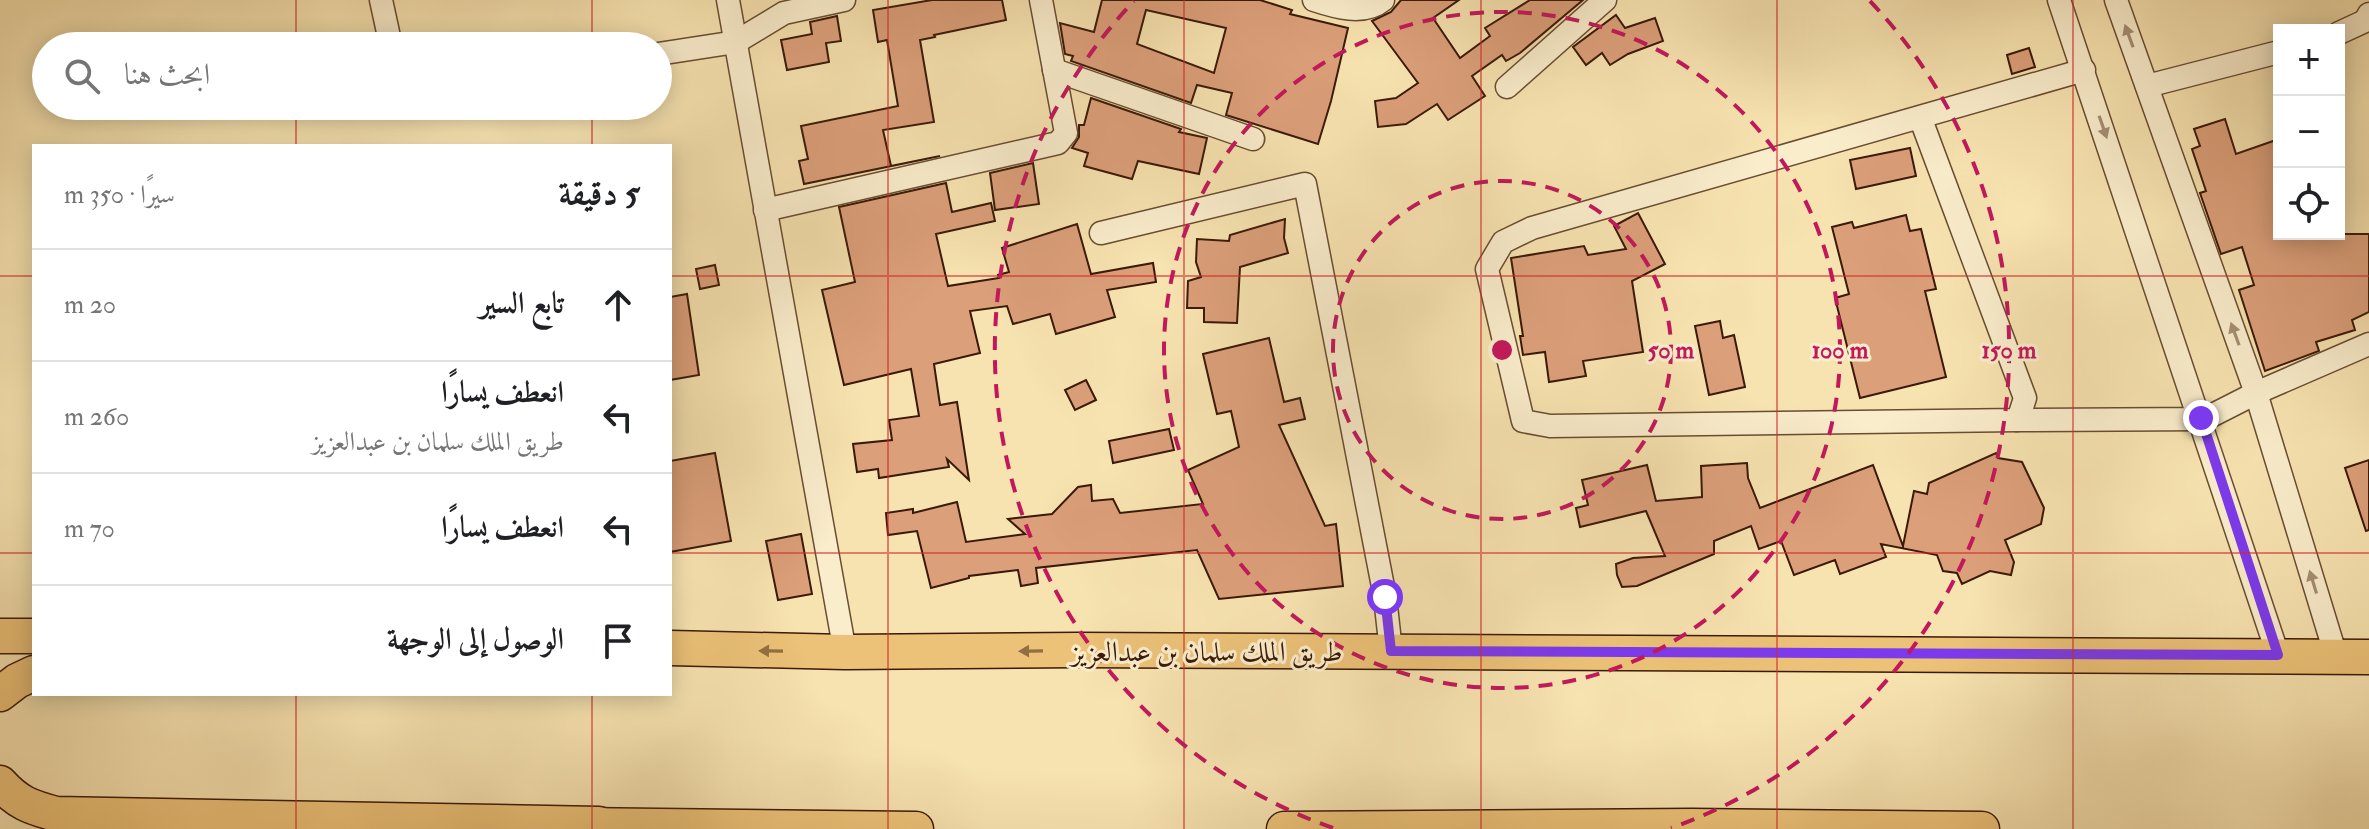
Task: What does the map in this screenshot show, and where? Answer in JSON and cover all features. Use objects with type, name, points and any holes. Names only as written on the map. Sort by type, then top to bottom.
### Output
[{"type":"main road","points":[[0,636],[32,636]]},
{"type":"main road","name":"طريق الملك سلمان بن عبدالعزيز","points":[[672,648],[845,652],[1391,651],[2352,657]]},
{"type":"main road","points":[[0,694],[32,674]]},
{"type":"main road","points":[[0,783],[28,806],[56,814],[916,829]]},
{"type":"main road","points":[[504,829],[599,824]]},
{"type":"main road","points":[[1284,829],[1982,829]]},
{"type":"street","points":[[381,0],[388,32]]},
{"type":"street","points":[[728,0],[845,652]]},
{"type":"street","points":[[672,52],[736,42],[784,13],[844,0]]},
{"type":"street","points":[[765,210],[1058,143],[1066,133],[1041,0]]},
{"type":"street","points":[[1314,0],[1346,10],[1378,4],[1383,0]]},
{"type":"street","points":[[1507,87],[1605,0]]},
{"type":"street","points":[[2059,0],[2278,655]]},
{"type":"street","points":[[2116,0],[2352,657]]},
{"type":"street","points":[[2345,30],[2368,19]]},
{"type":"street","points":[[2147,86],[2273,54]]},
{"type":"street","points":[[1054,70],[1253,139]]},
{"type":"street","points":[[2084,70],[1532,228],[1503,242],[1487,269],[1523,421],[1550,426],[2205,419],[2256,393],[2369,344]]},
{"type":"street","points":[[1920,117],[2025,398],[2018,420]]},
{"type":"street","points":[[1101,233],[1305,184],[1385,597],[1391,651]]},
{"type":"building","points":[[932,0],[1002,0],[1006,20],[920,40],[934,122],[883,130],[891,166],[940,156],[804,184],[799,161],[808,159],[801,126],[898,106],[887,40],[878,42],[873,10]]},
{"type":"building","points":[[1102,0],[1260,0],[1292,10],[1290,14],[1348,28],[1318,144],[1226,115],[1232,93],[1197,85],[1191,103],[1071,61],[1073,56],[1065,54],[1060,23],[1094,32]],"holes":[[[1146,10],[1226,28],[1214,73],[1137,44]]]},
{"type":"building","points":[[1401,0],[1459,0],[1433,18],[1460,58],[1490,36],[1485,28],[1530,0],[1583,0],[1520,53],[1506,61],[1502,55],[1472,76],[1485,96],[1448,120],[1437,104],[1406,124],[1378,127],[1375,101],[1396,98],[1418,83],[1372,21],[1391,12]]},
{"type":"building","points":[[1616,15],[1625,28],[1655,18],[1663,41],[1628,54],[1610,65],[1602,53],[1586,65],[1573,47]]},
{"type":"building","points":[[837,16],[841,41],[826,43],[829,62],[787,70],[781,40],[812,34],[810,22]]},
{"type":"building","points":[[2029,48],[2035,67],[2012,74],[2007,55]]},
{"type":"building","points":[[1091,98],[1181,129],[1179,132],[1207,138],[1199,174],[1138,161],[1132,179],[1084,166],[1088,153],[1072,148],[1079,137],[1079,125],[1084,125]]},
{"type":"building","points":[[2225,119],[2236,154],[2273,141],[2273,240],[2345,240],[2345,234],[2369,234],[2369,312],[2352,320],[2355,330],[2316,342],[2319,351],[2265,371],[2239,290],[2254,285],[2242,247],[2221,254],[2200,193],[2206,191],[2192,149],[2200,146],[2194,129]]},
{"type":"building","points":[[1910,148],[1916,176],[1856,189],[1850,160]]},
{"type":"building","points":[[1033,163],[1039,204],[995,210],[990,173]]},
{"type":"building","points":[[946,183],[952,212],[991,203],[995,221],[936,234],[948,286],[999,278],[998,275],[1009,272],[1002,248],[1077,224],[1091,274],[1153,263],[1156,282],[1107,290],[1115,317],[1056,334],[1050,314],[1013,324],[1007,306],[970,311],[980,353],[934,364],[940,405],[957,402],[969,480],[947,459],[949,467],[879,478],[878,469],[857,472],[853,444],[892,440],[889,420],[919,416],[911,369],[844,385],[822,290],[855,282],[839,207]]},
{"type":"building","points":[[1638,213],[1665,264],[1632,281],[1643,352],[1583,361],[1586,376],[1549,382],[1545,352],[1523,355],[1511,258],[1584,246],[1588,255],[1626,249],[1614,226]]},
{"type":"building","points":[[1906,215],[1910,231],[1921,229],[1936,289],[1925,291],[1946,377],[1860,398],[1835,298],[1849,294],[1832,227],[1852,222],[1854,228]]},
{"type":"building","points":[[1285,219],[1284,238],[1288,253],[1240,267],[1237,323],[1204,322],[1204,308],[1187,308],[1188,281],[1201,277],[1196,262],[1197,239],[1229,241],[1230,235]]},
{"type":"building","points":[[715,265],[719,285],[700,289],[696,269]]},
{"type":"building","points":[[687,294],[699,375],[672,380],[672,297]]},
{"type":"building","points":[[1720,321],[1723,338],[1734,335],[1745,387],[1709,395],[1695,326]]},
{"type":"building","points":[[1269,338],[1284,402],[1300,398],[1305,419],[1279,425],[1325,526],[1336,524],[1343,586],[1219,599],[1197,550],[1036,568],[1038,583],[1021,586],[1018,570],[969,576],[931,588],[917,531],[888,535],[886,513],[913,509],[913,513],[957,502],[966,542],[1025,534],[1008,519],[1052,514],[1078,487],[1091,485],[1092,501],[1113,499],[1120,513],[1203,504],[1188,470],[1239,447],[1231,411],[1217,414],[1203,354]]},
{"type":"building","points":[[1086,380],[1096,400],[1075,410],[1065,390]]},
{"type":"building","points":[[1169,429],[1174,450],[1113,463],[1109,441]]},
{"type":"building","points":[[715,453],[731,541],[672,552],[672,461]]},
{"type":"building","points":[[1996,453],[1998,458],[2022,462],[2044,508],[2041,524],[2005,540],[2014,562],[2011,575],[1990,571],[1962,584],[1957,573],[1943,571],[1937,555],[1881,544],[1886,557],[1840,574],[1835,560],[1794,575],[1781,541],[1759,549],[1751,526],[1714,541],[1714,554],[1637,586],[1622,587],[1616,564],[1633,558],[1665,556],[1646,511],[1580,527],[1576,508],[1588,505],[1582,480],[1647,465],[1656,501],[1702,497],[1701,466],[1747,463],[1748,478],[1760,508],[1873,465],[1903,546],[1914,491],[1927,494],[1929,483]]},
{"type":"building","points":[[2369,460],[2369,530],[2366,531],[2345,468]]},
{"type":"building","points":[[801,534],[812,594],[778,600],[766,541]]},
{"type":"route","points":[[1385,597],[1391,651],[2278,655],[2201,418]]}]
